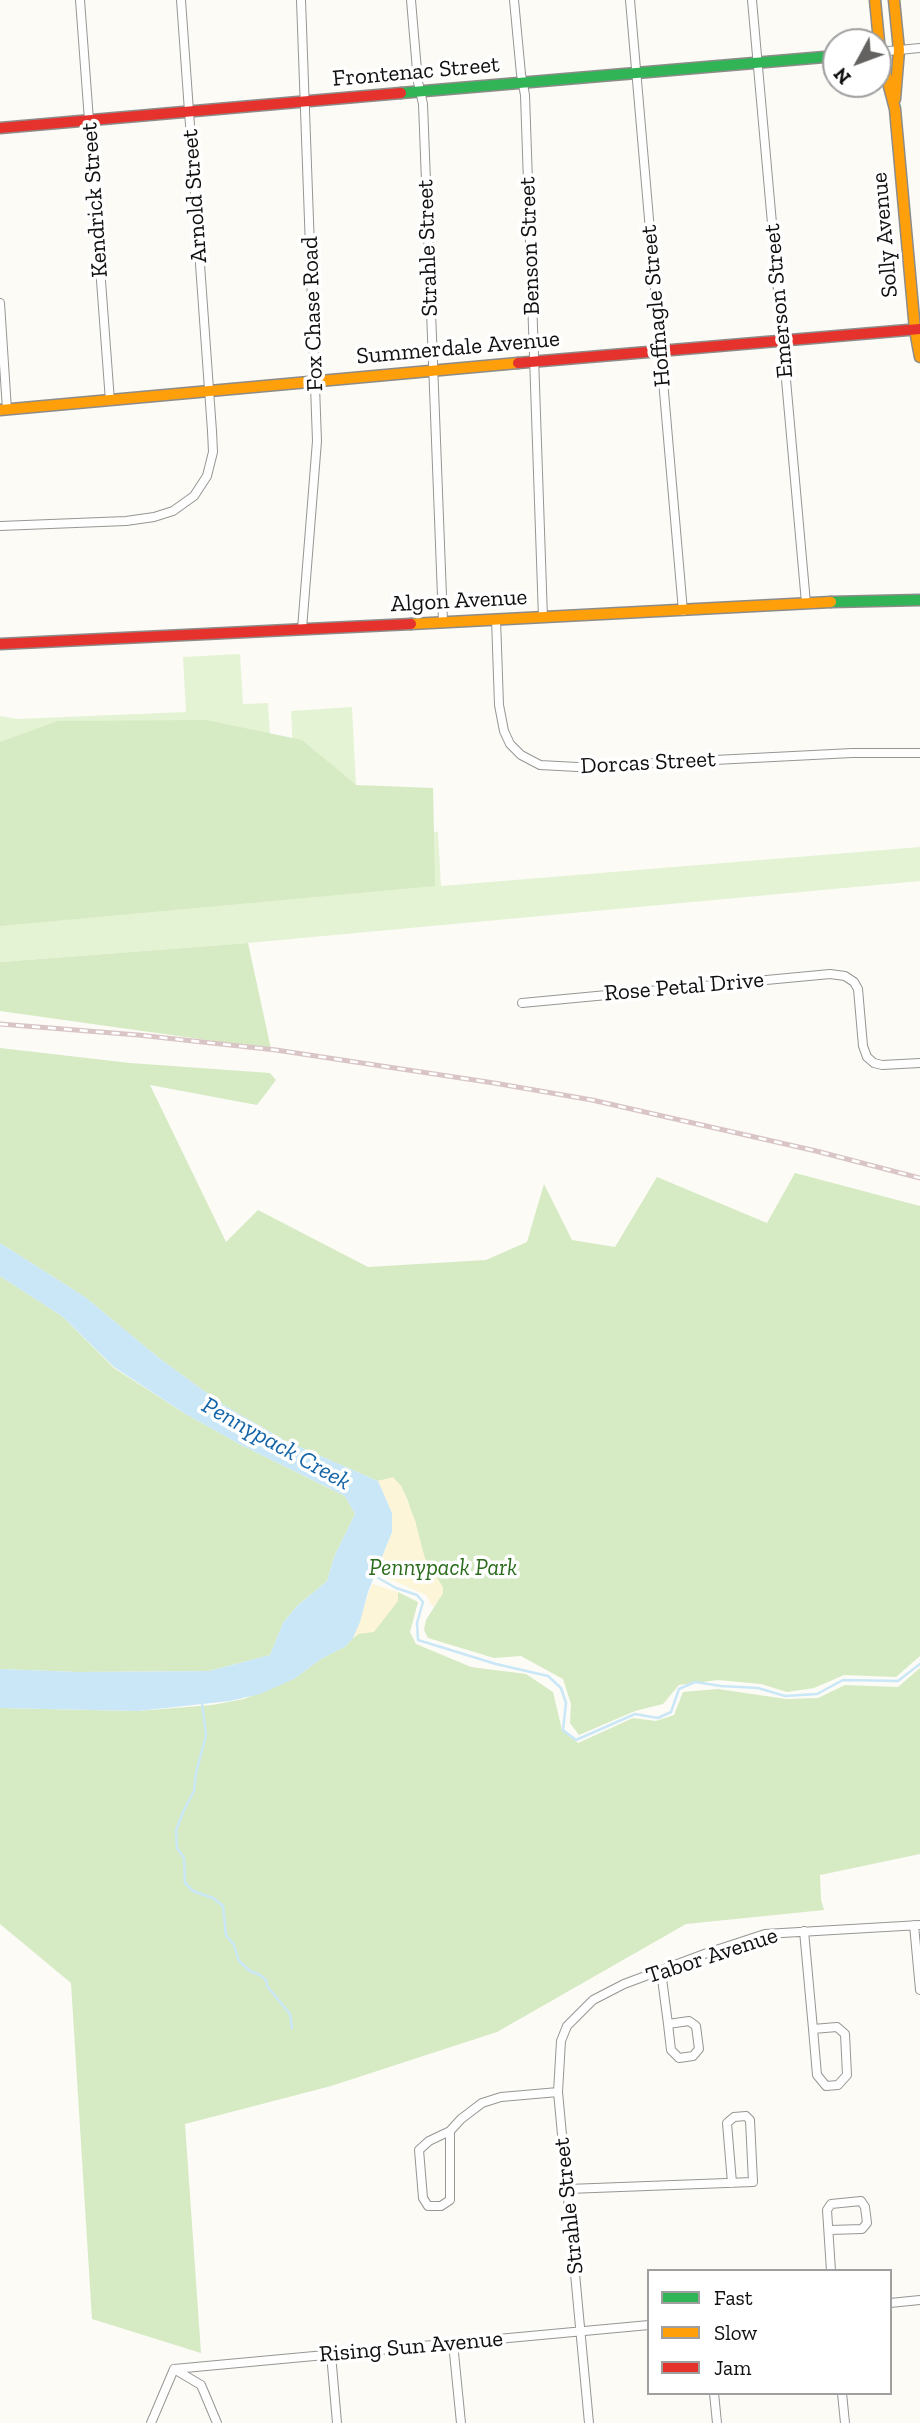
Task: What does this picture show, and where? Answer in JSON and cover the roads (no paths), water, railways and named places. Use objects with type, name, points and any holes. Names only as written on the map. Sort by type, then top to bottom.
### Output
[{"type":"street","name":"Kendrick Street","points":[[80,0],[110,401]]},
{"type":"street","name":"Arnold Street","points":[[0,526],[126,522],[154,517],[173,511],[194,496],[207,476],[212,452],[209,391],[181,0]]},
{"type":"street","name":"Fox Chase Road","points":[[301,0],[317,440],[302,628]]},
{"type":"street","name":"Strahle Street","points":[[411,0],[421,93],[443,622]]},
{"type":"street","name":"Benson Street","points":[[514,0],[525,94],[542,618]]},
{"type":"street","name":"Hoffnagle Street","points":[[629,0],[683,611]]},
{"type":"street","name":"Emerson Street","points":[[752,0],[806,603]]},
{"type":"street","name":"Solly Avenue","points":[[876,0],[878,28]]},
{"type":"street","name":"Solly Avenue","points":[[894,0],[899,50],[895,109],[920,357]]},
{"type":"street","points":[[892,51],[920,48]]},
{"type":"street","name":"Frontenac Street","points":[[0,128],[304,104],[822,57]]},
{"type":"street","name":"Solly Avenue","points":[[892,98],[895,109]]},
{"type":"street","points":[[0,303],[4,410]]},
{"type":"street","name":"Summerdale Avenue","points":[[4,410],[783,339],[917,330]]},
{"type":"street","name":"Algon Avenue","points":[[0,645],[806,603],[920,600]]},
{"type":"street","name":"Dorcas Street","points":[[496,619],[500,719],[510,744],[521,755],[540,765],[577,767],[852,752],[920,753]]},
{"type":"street","name":"Rose Petal Drive","points":[[522,1003],[830,974],[845,976],[858,989],[863,1046],[867,1058],[882,1065],[920,1063]]},
{"type":"street","points":[[917,1925],[920,1990]]},
{"type":"street","name":"Tabor Avenue","points":[[593,2000],[624,1984],[765,1934],[917,1925]]},
{"type":"street","points":[[804,1930],[817,2075],[826,2086],[838,2085],[847,2075],[845,2034],[837,2027],[813,2029]]},
{"type":"street","points":[[661,1972],[671,2050],[679,2057],[693,2056],[699,2049],[696,2026],[689,2021],[668,2024]]},
{"type":"street","name":"Strahle Street","points":[[589,2423],[558,2092],[561,2041],[567,2025],[593,2000]]},
{"type":"street","points":[[450,2131],[450,2200],[440,2206],[428,2206],[423,2198],[419,2150],[429,2141],[450,2131],[482,2103],[501,2097],[558,2092]]},
{"type":"street","points":[[568,2189],[732,2183],[753,2182],[750,2120],[746,2116],[734,2117],[727,2123],[732,2183]]},
{"type":"street","points":[[829,2230],[862,2229],[867,2222],[866,2207],[861,2201],[831,2204],[827,2210],[831,2269]]},
{"type":"street","points":[[892,2303],[920,2300]]},
{"type":"street","name":"Rising Sun Avenue","points":[[174,2369],[647,2325]]},
{"type":"street","points":[[453,2343],[461,2423]]},
{"type":"street","points":[[331,2354],[337,2423]]},
{"type":"street","points":[[151,2423],[174,2369],[201,2385],[217,2423]]},
{"type":"street","points":[[714,2395],[717,2423]]},
{"type":"street","points":[[842,2395],[845,2423]]},
{"type":"water","name":"Pennypack Creek","points":[[0,1243],[85,1297],[159,1358],[222,1404],[284,1440],[378,1481],[392,1513],[392,1532],[368,1592],[360,1622],[346,1646],[321,1659],[294,1679],[260,1694],[230,1701],[138,1711],[0,1708],[0,1669],[78,1672],[209,1671],[270,1655],[283,1623],[297,1606],[327,1581],[334,1557],[355,1514],[345,1496],[241,1445],[184,1413],[114,1367],[63,1317],[0,1276]]},
{"type":"waterway","points":[[373,1575],[396,1588],[417,1595],[423,1602],[417,1623],[418,1640],[496,1664],[548,1676],[561,1688],[566,1703],[563,1730],[576,1740],[635,1714],[658,1718],[671,1712],[679,1689],[695,1682],[758,1688],[785,1696],[817,1694],[843,1680],[898,1681],[920,1664]]},
{"type":"waterway","points":[[202,1703],[206,1735],[194,1791],[176,1831],[177,1848],[184,1858],[185,1883],[193,1891],[213,1898],[223,1906],[226,1935],[234,1945],[239,1961],[266,1980],[267,1986],[290,2014],[292,2028]]},
{"type":"railway","points":[[0,1024],[276,1050],[494,1083],[592,1100],[816,1151],[920,1178]]},
{"type":"park label","name":"Pennypack Park","points":[[443,1568]]}]
